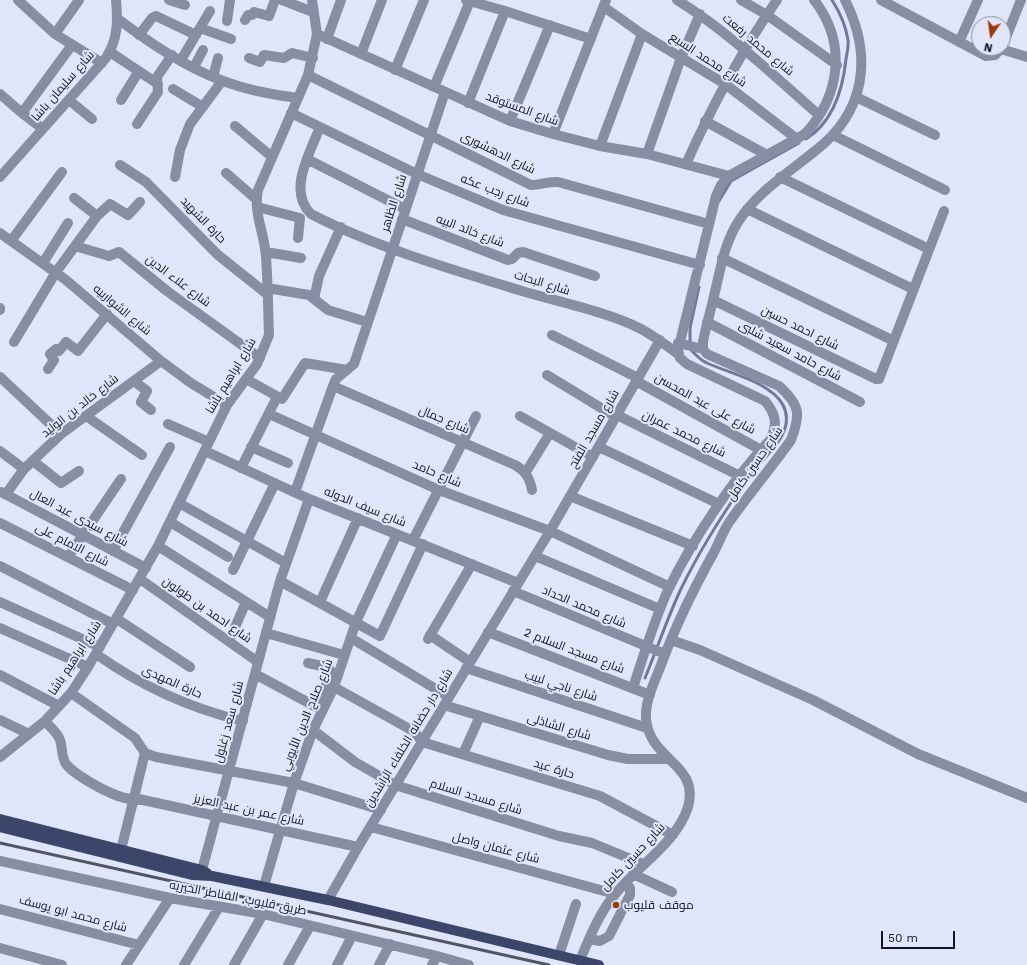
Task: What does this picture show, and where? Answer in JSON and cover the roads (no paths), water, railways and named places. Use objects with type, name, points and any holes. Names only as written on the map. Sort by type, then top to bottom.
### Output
[{"type":"main road","name":"طريق قليوب, القناطر الخيريه","points":[[0,819],[202,870],[212,876]]},
{"type":"main road","name":"طريق قليوب, القناطر الخيريه","points":[[0,827],[192,875],[212,876],[328,900],[599,965]]},
{"type":"street","points":[[18,0],[55,34],[102,63]]},
{"type":"street","points":[[55,34],[80,0]]},
{"type":"street","name":"شارع سليمان باشا","points":[[2,172],[43,129],[110,52],[116,34],[118,20],[116,0]]},
{"type":"street","points":[[169,0],[185,5]]},
{"type":"street","points":[[227,21],[230,0]]},
{"type":"street","points":[[245,20],[248,14],[252,15],[254,12],[270,16],[275,0]]},
{"type":"street","points":[[282,0],[313,12]]},
{"type":"street","name":"شارع ابراهيم باشا","points":[[0,757],[45,721],[71,693],[88,667],[158,546],[228,405],[260,358],[268,335],[266,252],[258,224],[256,203],[258,190],[308,75],[313,58],[317,34],[312,0]]},
{"type":"street","points":[[327,39],[341,0]]},
{"type":"street","points":[[361,54],[382,0]]},
{"type":"street","points":[[395,70],[424,0]]},
{"type":"street","points":[[434,87],[468,0],[591,39]]},
{"type":"street","name":"شارع محمد رفعت","points":[[677,0],[700,14],[744,49],[819,115]]},
{"type":"street","points":[[741,0],[767,15],[837,65]]},
{"type":"street","points":[[686,164],[705,121],[744,49],[777,0]]},
{"type":"street","points":[[678,354],[678,343],[700,265],[716,196],[721,185],[729,176],[797,139],[813,125],[831,92],[837,65],[833,38],[822,10],[814,0]]},
{"type":"street","points":[[703,349],[707,322],[722,258],[732,232],[747,210],[780,177],[833,135],[849,114],[856,97],[861,77],[862,57],[858,32],[845,0]]},
{"type":"street","points":[[881,0],[971,48]]},
{"type":"street","points":[[959,42],[978,0]]},
{"type":"street","points":[[1011,25],[1021,0]]},
{"type":"street","points":[[553,134],[591,39],[603,2]]},
{"type":"street","name":"شارع محمد السبع","points":[[603,2],[642,34],[725,84],[797,139]]},
{"type":"street","points":[[138,124],[158,92],[158,76],[198,31],[210,11]]},
{"type":"street","points":[[468,103],[505,11]]},
{"type":"street","points":[[646,154],[681,58],[700,14]]},
{"type":"street","points":[[139,35],[152,18],[156,16],[198,31],[230,39]]},
{"type":"street","points":[[118,20],[139,35],[176,57],[218,79],[274,95],[298,98]]},
{"type":"street","points":[[510,121],[550,25]]},
{"type":"street","name":"شارع المستوقد","points":[[317,34],[510,121],[600,146],[646,154],[729,176]]},
{"type":"street","points":[[600,146],[642,34]]},
{"type":"street","points":[[22,113],[72,45]]},
{"type":"street","points":[[194,67],[203,50]]},
{"type":"street","points":[[1011,51],[1027,57]]},
{"type":"street","points":[[110,52],[158,84]]},
{"type":"street","points":[[248,58],[260,62],[264,55],[284,58],[292,53],[313,58]]},
{"type":"street","points":[[175,176],[184,137],[190,124],[203,107],[218,79],[218,58]]},
{"type":"street","points":[[121,100],[139,71]]},
{"type":"street","name":"شارع الدهشورى","points":[[308,75],[531,185],[543,185],[551,181],[558,182],[709,224]]},
{"type":"street","points":[[173,89],[203,107]]},
{"type":"street","name":"شارع الظاهر","points":[[333,386],[336,379],[354,364],[445,92]]},
{"type":"street","points":[[0,94],[43,129]]},
{"type":"street","points":[[856,97],[935,134]]},
{"type":"street","points":[[69,100],[92,120]]},
{"type":"street","name":"شارع رجب عكه","points":[[291,113],[417,174],[503,210],[700,265]]},
{"type":"street","points":[[705,121],[768,155]]},
{"type":"street","points":[[235,126],[272,157]]},
{"type":"street","name":"شارع البحات","points":[[320,127],[307,159],[300,183],[301,200],[311,214],[392,248],[640,328],[660,340],[678,354]]},
{"type":"street","points":[[833,135],[945,190]]},
{"type":"street","name":"شارع خالد البيه","points":[[307,159],[404,214],[508,260],[512,259],[518,253],[523,252],[595,276]]},
{"type":"street","name":"حارة الشهيد","points":[[120,164],[150,186],[218,255],[267,291]]},
{"type":"street","points":[[11,241],[62,172]]},
{"type":"street","points":[[226,173],[256,203],[300,218],[298,238]]},
{"type":"street","points":[[780,177],[929,250]]},
{"type":"street","points":[[74,198],[97,216]]},
{"type":"street","points":[[14,342],[56,272],[97,216],[110,204],[128,215],[140,202]]},
{"type":"street","points":[[747,210],[913,289]]},
{"type":"street","points":[[722,258],[894,342],[944,211]]},
{"type":"street","points":[[43,263],[68,223]]},
{"type":"street","points":[[314,299],[319,276],[341,227]]},
{"type":"street","name":"شارع الشواربيه","points":[[0,233],[56,272],[161,361],[191,383],[228,405]]},
{"type":"street","name":"شارع علاء الدين","points":[[74,246],[109,256],[119,252],[167,291],[260,358]]},
{"type":"street","points":[[266,252],[301,258]]},
{"type":"street","points":[[267,291],[308,295],[329,311],[367,322]]},
{"type":"street","name":"شارع احمد حسين","points":[[713,300],[876,379],[881,378],[894,342]]},
{"type":"street","points":[[48,368],[54,360],[50,354],[56,349],[59,351],[66,342],[78,350],[107,314]]},
{"type":"street","name":"شارع حامد سعيد شلبى","points":[[707,322],[860,402]]},
{"type":"street","name":"شارع على عبد المحسن","points":[[552,336],[637,379],[761,450]]},
{"type":"street","name":"شارع مسجد الفتح","points":[[535,556],[660,340]]},
{"type":"street","name":"شارع حسين كامل","points":[[580,960],[605,908],[615,894],[673,834],[685,816],[690,796],[690,786],[686,778],[669,759],[659,751],[652,740],[647,728],[646,711],[650,695],[665,654],[689,599],[730,522],[791,440],[797,416],[794,400],[778,386],[707,354],[703,349],[678,343]]},
{"type":"street","name":"شارع حسين كامل","points":[[633,688],[646,647],[670,587],[719,504],[770,440],[775,430],[774,414],[765,401],[687,364],[678,354]]},
{"type":"street","name":"شارع خالد بن الوليد","points":[[3,493],[61,434],[161,361]]},
{"type":"street","points":[[246,379],[277,397],[283,398],[305,363],[347,370]]},
{"type":"street","name":"شارع محمد عمران","points":[[546,375],[616,416],[740,476]]},
{"type":"street","points":[[0,377],[61,434]]},
{"type":"street","points":[[134,381],[147,391],[141,402],[151,410]]},
{"type":"street","points":[[294,492],[333,386]]},
{"type":"street","name":"شارع جمال","points":[[333,386],[516,465],[526,472]]},
{"type":"street","points":[[241,468],[277,397]]},
{"type":"street","name":"شارع حامد","points":[[269,414],[316,433],[439,490],[550,532],[670,587]]},
{"type":"street","points":[[86,416],[142,456]]},
{"type":"street","points":[[413,540],[476,416]]},
{"type":"street","points":[[520,416],[593,457]]},
{"type":"street","points":[[168,424],[209,442]]},
{"type":"street","points":[[532,490],[526,472],[550,433]]},
{"type":"street","points":[[113,551],[170,447]]},
{"type":"street","points":[[598,447],[719,504]]},
{"type":"street","points":[[251,448],[288,463]]},
{"type":"street","points":[[0,451],[24,470]]},
{"type":"street","name":"شارع سيف الدوله","points":[[205,451],[309,499],[472,564],[515,587]]},
{"type":"street","points":[[32,462],[61,483],[78,471]]},
{"type":"street","points":[[68,557],[84,536],[121,479]]},
{"type":"street","points":[[232,570],[275,484]]},
{"type":"street","name":"شارع سيدى عبد العال","points":[[3,493],[146,568]]},
{"type":"street","points":[[570,496],[693,546]]},
{"type":"street","name":"شارع سعد زغلول","points":[[202,870],[218,816],[280,580],[309,499]]},
{"type":"street","points":[[179,503],[286,563]]},
{"type":"street","points":[[320,602],[358,518]]},
{"type":"street","points":[[170,522],[228,557]]},
{"type":"street","name":"شارع الامام على","points":[[0,523],[133,590]]},
{"type":"street","name":"شارع صلاح الدين الأيوبي","points":[[264,886],[294,783],[313,730],[321,709],[334,686],[356,622],[397,534]]},
{"type":"street","points":[[280,580],[380,636],[423,544]]},
{"type":"street","points":[[158,546],[270,617]]},
{"type":"street","points":[[535,556],[660,609]]},
{"type":"street","name":"شارع دار حضانه الخلفاء الراشدين","points":[[328,900],[395,785],[535,556]]},
{"type":"street","name":"شارع ناجي لبيب","points":[[472,564],[429,637],[468,665],[647,728]]},
{"type":"street","points":[[0,566],[115,621],[190,667]]},
{"type":"street","name":"شارع احمد بن طولون","points":[[140,579],[258,662]]},
{"type":"street","name":"شارع محمد الحداد","points":[[515,587],[646,647],[665,654]]},
{"type":"street","name":"حارة المهدى","points":[[0,602],[98,650],[126,674],[157,692],[191,706],[243,721]]},
{"type":"street","points":[[228,641],[246,602]]},
{"type":"street","points":[[0,628],[88,667]]},
{"type":"street","name":"شارع مسجد السلام 2","points":[[488,632],[650,695]]},
{"type":"street","points":[[266,633],[344,655]]},
{"type":"street","name":"شارع الشاذلى","points":[[350,638],[446,701],[480,716],[608,755],[628,759],[669,759]]},
{"type":"street","points":[[671,640],[700,650],[813,700],[918,754],[1027,798]]},
{"type":"street","points":[[255,674],[321,709],[330,670],[326,667],[308,663]]},
{"type":"street","points":[[0,675],[59,706]]},
{"type":"street","points":[[334,686],[415,732],[422,742]]},
{"type":"street","points":[[71,693],[135,738],[145,753],[156,757],[229,772],[294,783],[381,810]]},
{"type":"street","points":[[463,754],[480,716]]},
{"type":"street","points":[[0,720],[29,734]]},
{"type":"street","name":"شارع عمر بن عبد العزيز","points":[[45,721],[57,735],[62,745],[63,758],[75,774],[125,799],[134,798],[358,847]]},
{"type":"street","name":"شارع مسجد السلام","points":[[313,730],[354,762],[395,785],[559,836],[592,843],[643,864]]},
{"type":"street","name":"حارة عيد","points":[[422,742],[600,796],[673,834]]},
{"type":"street","points":[[121,850],[145,753]]},
{"type":"street","name":"شارع عثمان واصل","points":[[370,827],[615,894]]},
{"type":"street","name":"طريق قليوب, القناطر الخيريه","points":[[0,861],[170,898],[263,914],[390,944],[469,965]]},
{"type":"street","points":[[633,874],[672,892]]},
{"type":"street","points":[[589,939],[600,941],[609,936],[630,895],[630,888],[626,882]]},
{"type":"street","points":[[126,965],[170,898]]},
{"type":"street","points":[[559,956],[576,904]]},
{"type":"street","points":[[184,965],[219,907]]},
{"type":"street","name":"شارع محمد ابو يوسف","points":[[0,909],[139,945]]},
{"type":"street","points":[[234,965],[263,914]]},
{"type":"street","points":[[288,965],[310,926]]},
{"type":"street","points":[[337,965],[352,936]]},
{"type":"street","points":[[379,965],[390,944]]},
{"type":"street","points":[[0,948],[62,965]]},
{"type":"street","points":[[432,965],[437,956]]},
{"type":"waterway","points":[[806,139],[815,132],[830,114],[839,93],[845,70],[848,40],[842,19],[832,0]]},
{"type":"waterway","points":[[719,201],[731,181],[799,143]]},
{"type":"waterway","points":[[690,344],[690,328],[699,287]]},
{"type":"waterway","points":[[645,678],[666,623],[687,576],[729,506],[753,471],[776,445],[786,426],[786,416],[783,405],[769,390],[748,379],[705,362],[691,350]]},
{"type":"railway","points":[[0,843],[549,965]]},
{"type":"place","name":"موقف قليوب","points":[[616,905]]}]
